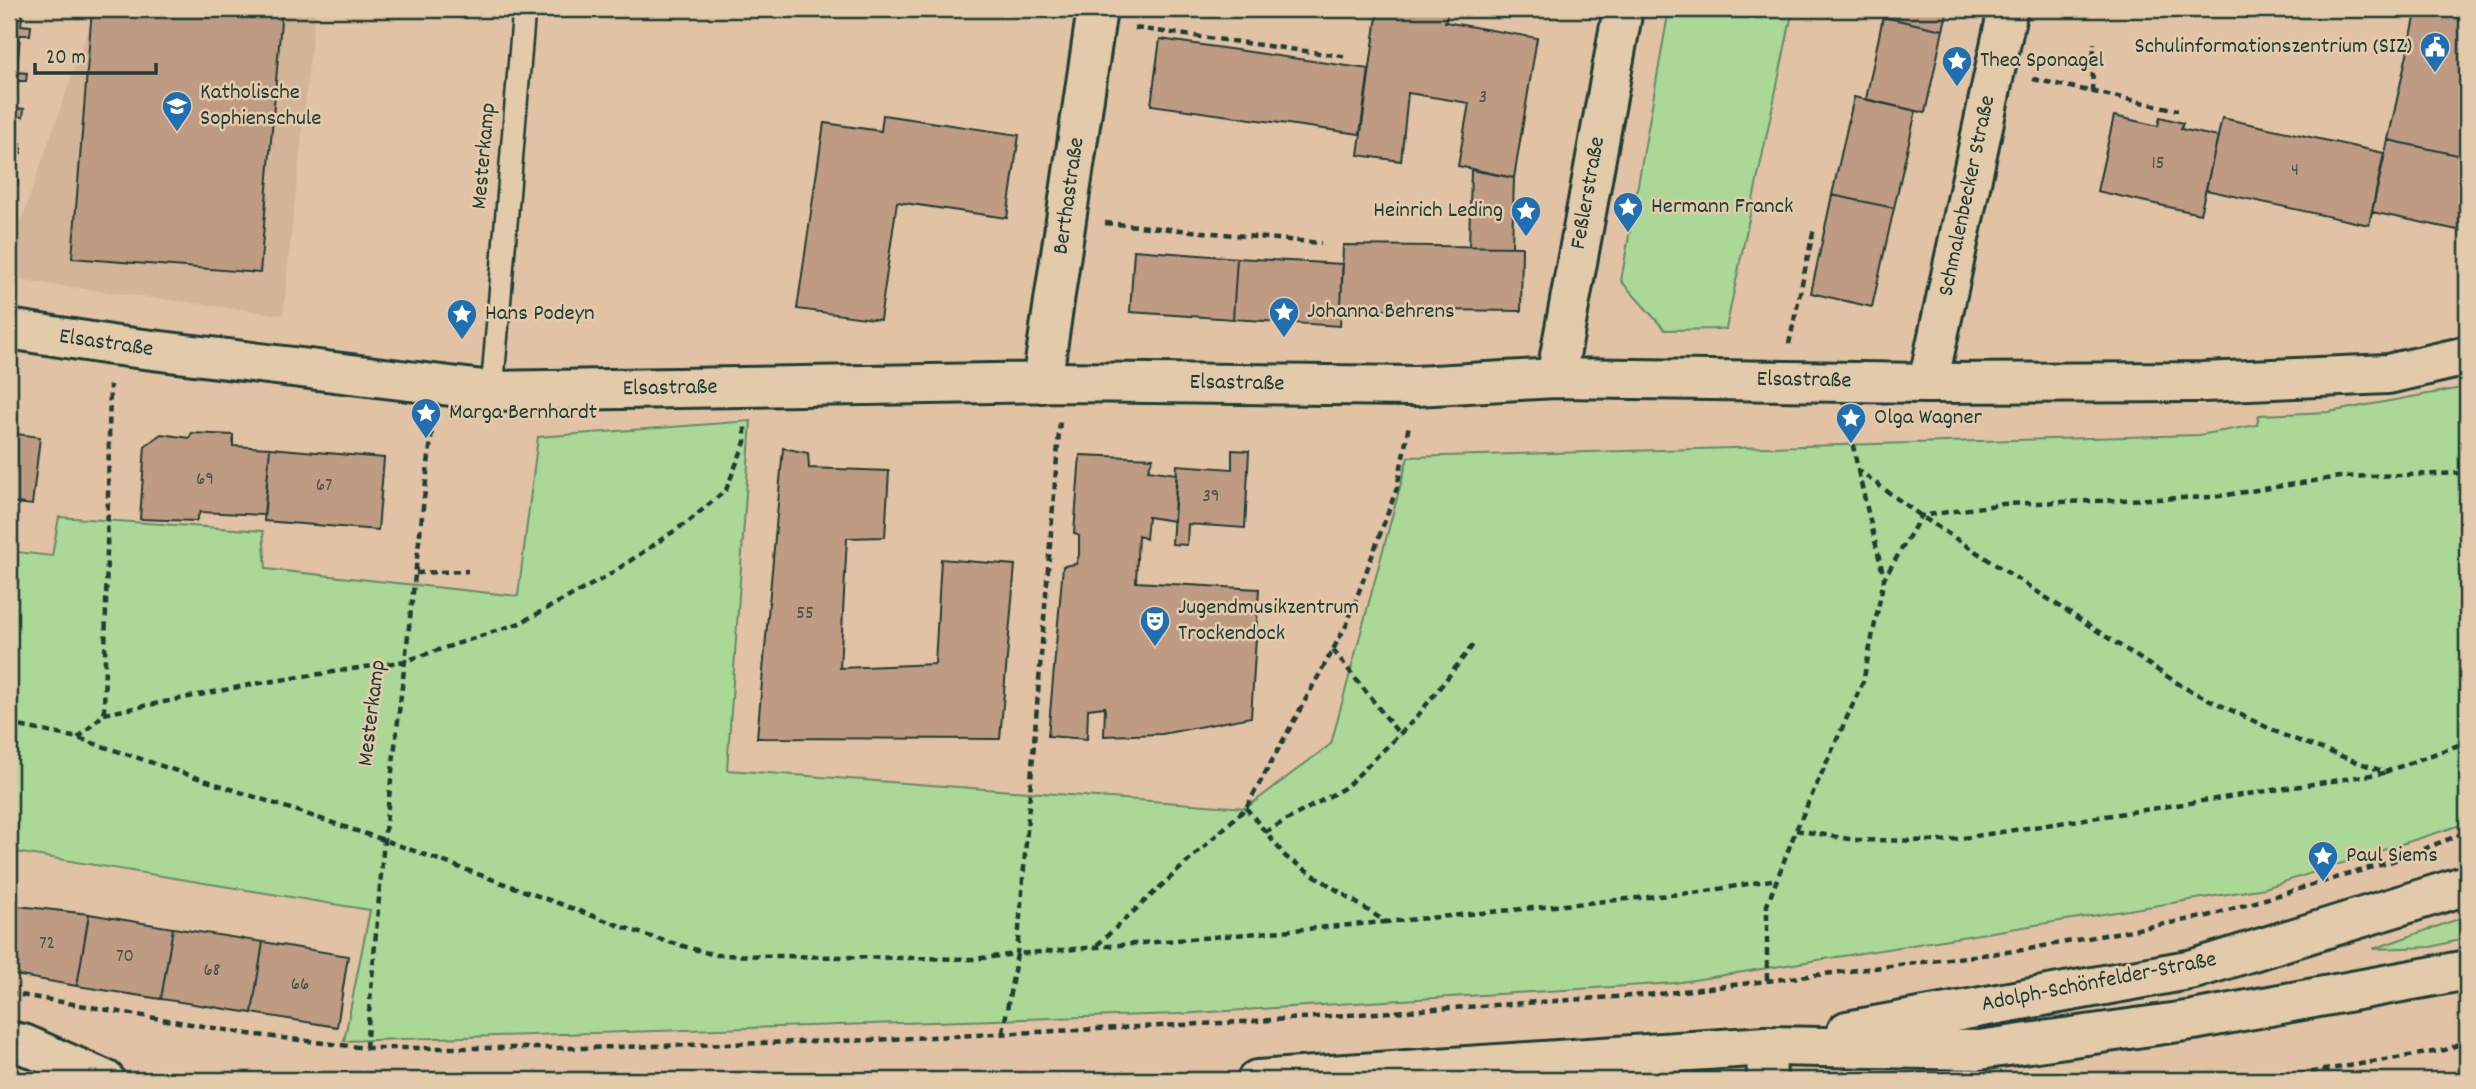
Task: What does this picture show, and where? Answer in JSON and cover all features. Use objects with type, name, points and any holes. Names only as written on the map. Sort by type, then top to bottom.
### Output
[{"type":"street","name":"Feßlerstraße","points":[[1556,377],[1623,9]]},
{"type":"street","name":"Schmalenbecker Straße","points":[[1928,383],[2008,9]]},
{"type":"street","name":"Berthastraße","points":[[1052,383],[1066,220],[1096,16]]},
{"type":"street","name":"Elsastraße","points":[[9,329],[111,345],[492,391],[1052,383],[1416,386],[1556,377],[1928,383],[2203,382],[2388,374],[2467,356]]},
{"type":"street","name":"Adolph-Schönfelder-Straße","points":[[1766,1063],[2194,969],[2467,885]]},
{"type":"street","name":"Adolph-Schönfelder-Straße","points":[[1257,1080],[1766,1063],[1979,1050],[2193,1020],[2467,970]]},
{"type":"street","points":[[9,1041],[23,1044],[105,1080]]},
{"type":"lane","name":"Mesterkamp","points":[[492,391],[524,9]]},
{"type":"path","points":[[1096,16],[1349,57]]},
{"type":"path","points":[[2092,92],[2094,43]]},
{"type":"path","points":[[1994,71],[2178,110]]},
{"type":"path","points":[[1066,220],[1321,243]]},
{"type":"path","points":[[1781,381],[1814,228]]},
{"type":"path","points":[[104,714],[111,345]]},
{"type":"path","points":[[1840,382],[1884,579]]},
{"type":"path","points":[[1003,1032],[1017,954],[1052,383]]},
{"type":"path","name":"Mesterkamp","points":[[366,1048],[384,840],[437,386]]},
{"type":"path","points":[[1097,945],[1246,808],[1347,624],[1397,488],[1416,386]]},
{"type":"path","points":[[78,738],[104,714],[254,684],[405,661],[520,623],[606,577],[689,521],[726,490],[746,442],[742,388]]},
{"type":"path","points":[[1858,470],[1921,516],[2185,688],[2283,735],[2385,772]]},
{"type":"path","points":[[1921,516],[2003,504],[2213,497],[2339,477],[2467,473]]},
{"type":"path","points":[[1767,981],[1767,905],[1796,830],[1863,682],[1884,579],[1921,516]]},
{"type":"path","points":[[416,573],[468,571]]},
{"type":"path","points":[[1265,832],[1346,787],[1400,736],[1473,645]]},
{"type":"path","points":[[1333,650],[1400,736]]},
{"type":"path","points":[[9,724],[78,738],[384,840],[651,937],[715,956],[973,959],[1097,945],[1385,922],[1701,892],[1778,879]]},
{"type":"path","points":[[1796,830],[1855,840],[1943,841],[2385,772],[2467,743]]},
{"type":"path","points":[[1246,808],[1286,857],[1385,922]]},
{"type":"path","points":[[9,993],[249,1034],[366,1048],[583,1048],[871,1040],[1269,1020],[1659,994],[2023,950],[2208,916],[2390,862],[2467,832]]},
{"type":"path","points":[[2239,1080],[2294,1076],[2431,1052],[2467,1041]]},
{"type":"shaded area","name":"Katholische Sophienschule","points":[[95,9],[315,9],[283,315],[9,279],[9,256]]},
{"type":"green space","points":[[1669,9],[1793,9],[1726,329],[1665,330],[1621,281]]},
{"type":"green space","points":[[2467,387],[2467,823],[2265,888],[1675,983],[1178,1014],[344,1041],[370,910],[9,851],[9,551],[52,556],[59,517],[263,531],[266,569],[518,596],[538,437],[751,421],[727,770],[1246,808],[1331,744],[1408,457],[2199,435],[2257,425],[2259,415],[2329,412]]},
{"type":"green space","points":[[2467,916],[2467,938],[2431,947],[2373,949]]},
{"type":"building","points":[[9,9],[23,9],[21,25],[31,26],[30,35],[20,35],[17,72],[27,73],[26,81],[17,81],[15,108],[24,109],[23,117],[14,116],[12,142],[21,143],[21,153],[11,153],[9,177]]},
{"type":"building","name":"Katholische Sophienschule","points":[[92,9],[282,9],[260,273],[72,258]]},
{"type":"building","points":[[1378,9],[1449,9],[1445,22],[1537,38],[1514,178],[1458,166],[1469,103],[1408,93],[1401,161],[1358,155]]},
{"type":"building","points":[[1884,9],[1948,9],[1943,30],[1883,17]]},
{"type":"building","name":"Schulinformationszentrium (SIZ)","points":[[2417,9],[2467,9],[2467,157],[2388,140]]},
{"type":"building","points":[[1883,17],[1943,30],[1925,113],[1866,99]]},
{"type":"building","points":[[1160,39],[1369,69],[1360,134],[1151,105]]},
{"type":"building","points":[[1854,97],[1916,111],[1894,208],[1832,195]]},
{"type":"building","points":[[883,115],[1019,135],[1007,218],[897,202],[880,320],[797,309],[824,123],[881,131]]},
{"type":"building","points":[[2114,116],[2158,126],[2160,117],[2183,123],[2181,129],[2218,137],[2200,214],[2097,191]]},
{"type":"building","points":[[2222,118],[2384,153],[2369,225],[2206,190]]},
{"type":"building","points":[[2388,140],[2467,157],[2467,232],[2372,212]]},
{"type":"building","points":[[1471,170],[1514,178],[1512,247],[1469,247]]},
{"type":"building","points":[[9,177],[18,179],[18,185],[9,184]]},
{"type":"building","points":[[1832,195],[1894,208],[1872,307],[1811,293]]},
{"type":"building","points":[[1343,245],[1522,247],[1521,311],[1341,309]]},
{"type":"building","points":[[1134,250],[1237,258],[1233,319],[1130,312]]},
{"type":"building","points":[[1237,258],[1343,264],[1340,326],[1233,319]]},
{"type":"building","points":[[9,433],[40,437],[32,505],[9,502]]},
{"type":"building","points":[[192,433],[233,435],[233,446],[270,448],[264,515],[200,512],[196,521],[140,519],[145,446],[161,434],[189,438]]},
{"type":"building","points":[[270,448],[384,458],[378,530],[264,521]]},
{"type":"building","points":[[783,448],[808,453],[809,468],[889,471],[885,537],[847,538],[840,668],[935,664],[941,559],[1015,565],[1000,739],[757,738]]},
{"type":"building","points":[[1232,450],[1249,451],[1245,528],[1188,524],[1187,545],[1172,544],[1177,465],[1232,469]]},
{"type":"building","name":"Jugendmusikzentrum Trockendock","points":[[1080,455],[1153,458],[1148,470],[1177,474],[1174,521],[1148,517],[1146,539],[1138,535],[1136,582],[1259,589],[1251,717],[1162,734],[1104,736],[1105,707],[1088,709],[1087,739],[1048,736],[1063,566],[1076,564],[1079,555],[1079,536],[1074,533]]},
{"type":"building","points":[[9,905],[89,914],[77,986],[9,974]]},
{"type":"building","points":[[89,914],[173,928],[161,999],[77,986]]},
{"type":"building","points":[[173,928],[263,942],[252,1013],[161,999]]},
{"type":"building","points":[[263,942],[348,956],[337,1027],[252,1013]]},
{"type":"place","name":"Schulinformationszentrium (SIZ)","points":[[2435,74]]},
{"type":"place","name":"Thea Sponagel","points":[[1957,88]]},
{"type":"place","name":"Katholische Sophienschule","points":[[177,133]]},
{"type":"place","name":"Hermann Franck","points":[[1628,234]]},
{"type":"place","name":"Heinrich Leding","points":[[1526,238]]},
{"type":"place","name":"Johanna Behrens","points":[[1284,339]]},
{"type":"place","name":"Hans Podeyn","points":[[462,341]]},
{"type":"place","name":"Marga Bernhardt","points":[[426,440]]},
{"type":"place","name":"Olga Wagner","points":[[1851,445]]},
{"type":"place","name":"Jugendmusikzentrum Trockendock","points":[[1155,648]]},
{"type":"place","name":"Paul Siems","points":[[2323,883]]}]
